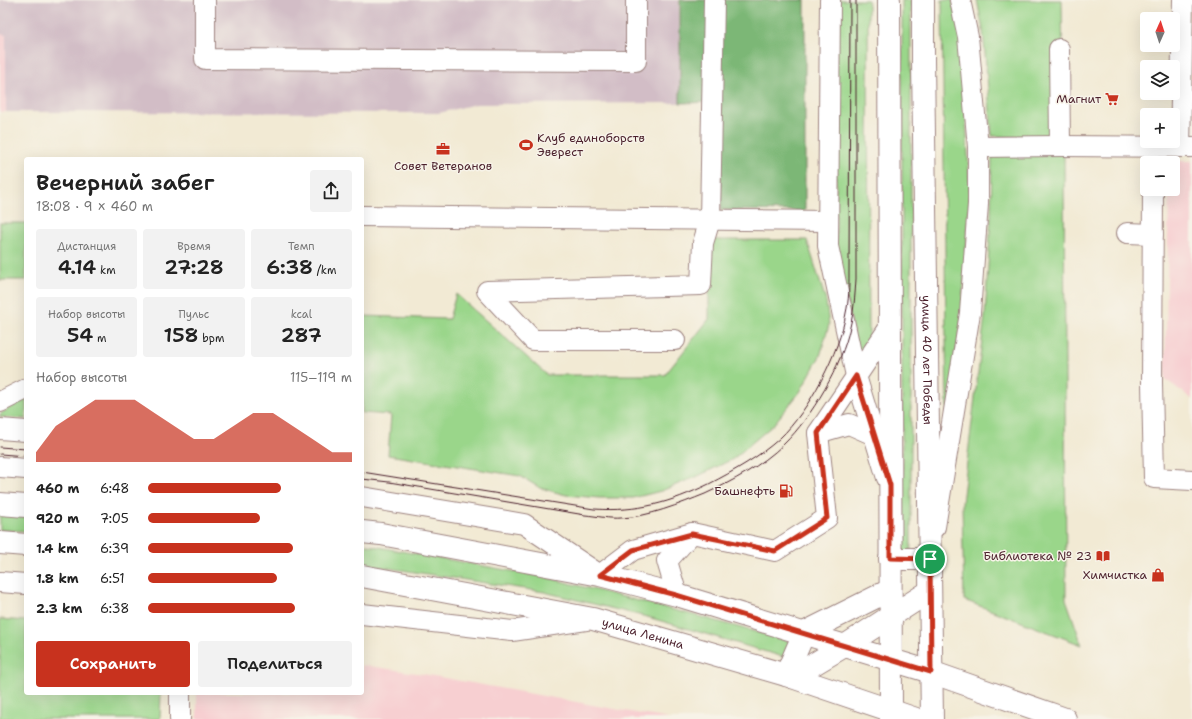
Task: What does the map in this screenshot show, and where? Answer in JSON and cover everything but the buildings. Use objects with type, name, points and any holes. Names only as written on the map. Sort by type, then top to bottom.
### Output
[{"type":"main road","points":[[889,0],[891,715]]},
{"type":"main road","name":"улица 40 лет Победы","points":[[923,0],[932,719]]},
{"type":"main road","points":[[0,504],[24,506]]},
{"type":"main road","points":[[364,532],[381,534],[600,575],[676,595],[846,645],[931,672],[1031,713],[1065,719]]},
{"type":"main road","points":[[0,543],[24,545]]},
{"type":"main road","points":[[890,558],[930,559]]},
{"type":"main road","name":"улица Ленина","points":[[364,576],[593,619],[789,676],[891,715],[916,719]]},
{"type":"main road","points":[[789,676],[804,633],[890,590]]},
{"type":"main road","points":[[789,676],[846,645],[930,591]]},
{"type":"street","points":[[204,0],[205,59],[636,61],[636,0]]},
{"type":"street","points":[[675,340],[533,340],[487,291],[701,285],[702,243],[710,220],[714,0]]},
{"type":"street","points":[[830,0],[828,246],[856,376],[890,485]]},
{"type":"street","name":"улица 40 лет Победы","points":[[930,559],[970,313],[978,204],[978,147],[968,37],[960,0]]},
{"type":"street","points":[[978,147],[1060,146],[1154,155],[1186,147],[1186,1]]},
{"type":"street","points":[[1059,49],[1060,146]]},
{"type":"street","points":[[1153,196],[1152,383],[1154,478],[1192,480]]},
{"type":"street","points":[[364,216],[828,221]]},
{"type":"street","points":[[1127,234],[1153,234]]},
{"type":"street","points":[[364,497],[524,524],[600,575],[633,550],[692,534],[775,551],[827,518],[818,433],[889,328]]},
{"type":"street","points":[[0,402],[24,390]]},
{"type":"street","points":[[818,433],[849,424],[874,435]]},
{"type":"street","points":[[0,429],[24,431]]},
{"type":"street","points":[[0,467],[24,469]]},
{"type":"street","points":[[676,595],[667,561],[692,534]]},
{"type":"street","points":[[0,582],[24,584]]},
{"type":"street","points":[[364,614],[512,631],[593,619]]},
{"type":"street","points":[[180,695],[180,719]]},
{"type":"shaded area","points":[[0,0],[679,0],[680,103],[476,104],[439,113],[6,112],[6,35],[0,34]]},
{"type":"shaded area","points":[[0,34],[6,34],[6,112],[0,112]]},
{"type":"shaded area","points":[[1180,161],[1192,161],[1192,399],[1165,379],[1169,196],[1180,196]]},
{"type":"shaded area","points":[[364,665],[423,674],[669,719],[197,719],[197,695],[364,695]]},
{"type":"green space","points":[[680,0],[805,0],[805,211],[721,210],[721,102],[680,103]]},
{"type":"green space","points":[[836,0],[868,0],[869,349],[859,361],[836,248]]},
{"type":"green space","points":[[902,0],[911,0],[911,552],[902,552]]},
{"type":"green space","points":[[942,0],[952,0],[962,39],[970,194],[961,322],[947,422]]},
{"type":"green space","points":[[977,0],[1062,0],[1064,138],[992,136],[983,30]]},
{"type":"green space","points":[[1064,149],[1066,599],[1082,645],[964,600],[962,503],[985,316],[991,216],[992,152]]},
{"type":"green space","points":[[0,223],[24,223],[24,280],[0,280]]},
{"type":"green space","points":[[709,238],[718,240],[807,240],[826,301],[829,325],[820,356],[800,392],[773,425],[733,459],[696,477],[661,491],[633,498],[599,498],[566,495],[540,488],[520,476],[388,455],[391,415],[364,413],[364,316],[449,319],[456,294],[547,375],[665,375],[709,319]]},
{"type":"green space","points":[[24,399],[24,419],[0,417],[0,414]]},
{"type":"green space","points":[[0,514],[24,516],[24,531],[0,530]]},
{"type":"green space","points":[[364,544],[545,577],[792,642],[787,658],[651,618],[544,592],[364,564]]},
{"type":"green space","points":[[0,619],[24,621],[24,695],[161,695],[160,719],[0,719]]},
{"type":"tram line","points":[[364,472],[594,509],[625,509],[653,505],[695,491],[746,463],[780,438],[802,412],[822,380],[843,328],[847,308],[849,283],[850,0]]},
{"type":"tram line","points":[[364,479],[389,482],[585,515],[621,518],[653,513],[705,494],[746,472],[766,459],[784,444],[805,420],[833,374],[846,342],[855,297],[856,0]]},
{"type":"tram line","points":[[0,447],[24,449]]},
{"type":"tram line","points":[[0,454],[24,456]]},
{"type":"place","name":"Магнит","points":[[1112,99]]},
{"type":"place","name":"Клуб единоборств Эверест","points":[[526,145]]},
{"type":"place","name":"Совет Ветеранов","points":[[443,149]]},
{"type":"place","name":"Башнефть","points":[[786,491]]},
{"type":"place","name":"Библиотека № 23","points":[[1103,556]]},
{"type":"place","name":"Химчистка","points":[[1158,575]]},
{"type":"route","points":[[856,376],[890,485],[890,558],[930,559],[931,672],[846,645],[676,595],[600,575],[633,550],[692,534],[775,551],[827,518],[818,433],[856,376]]}]
